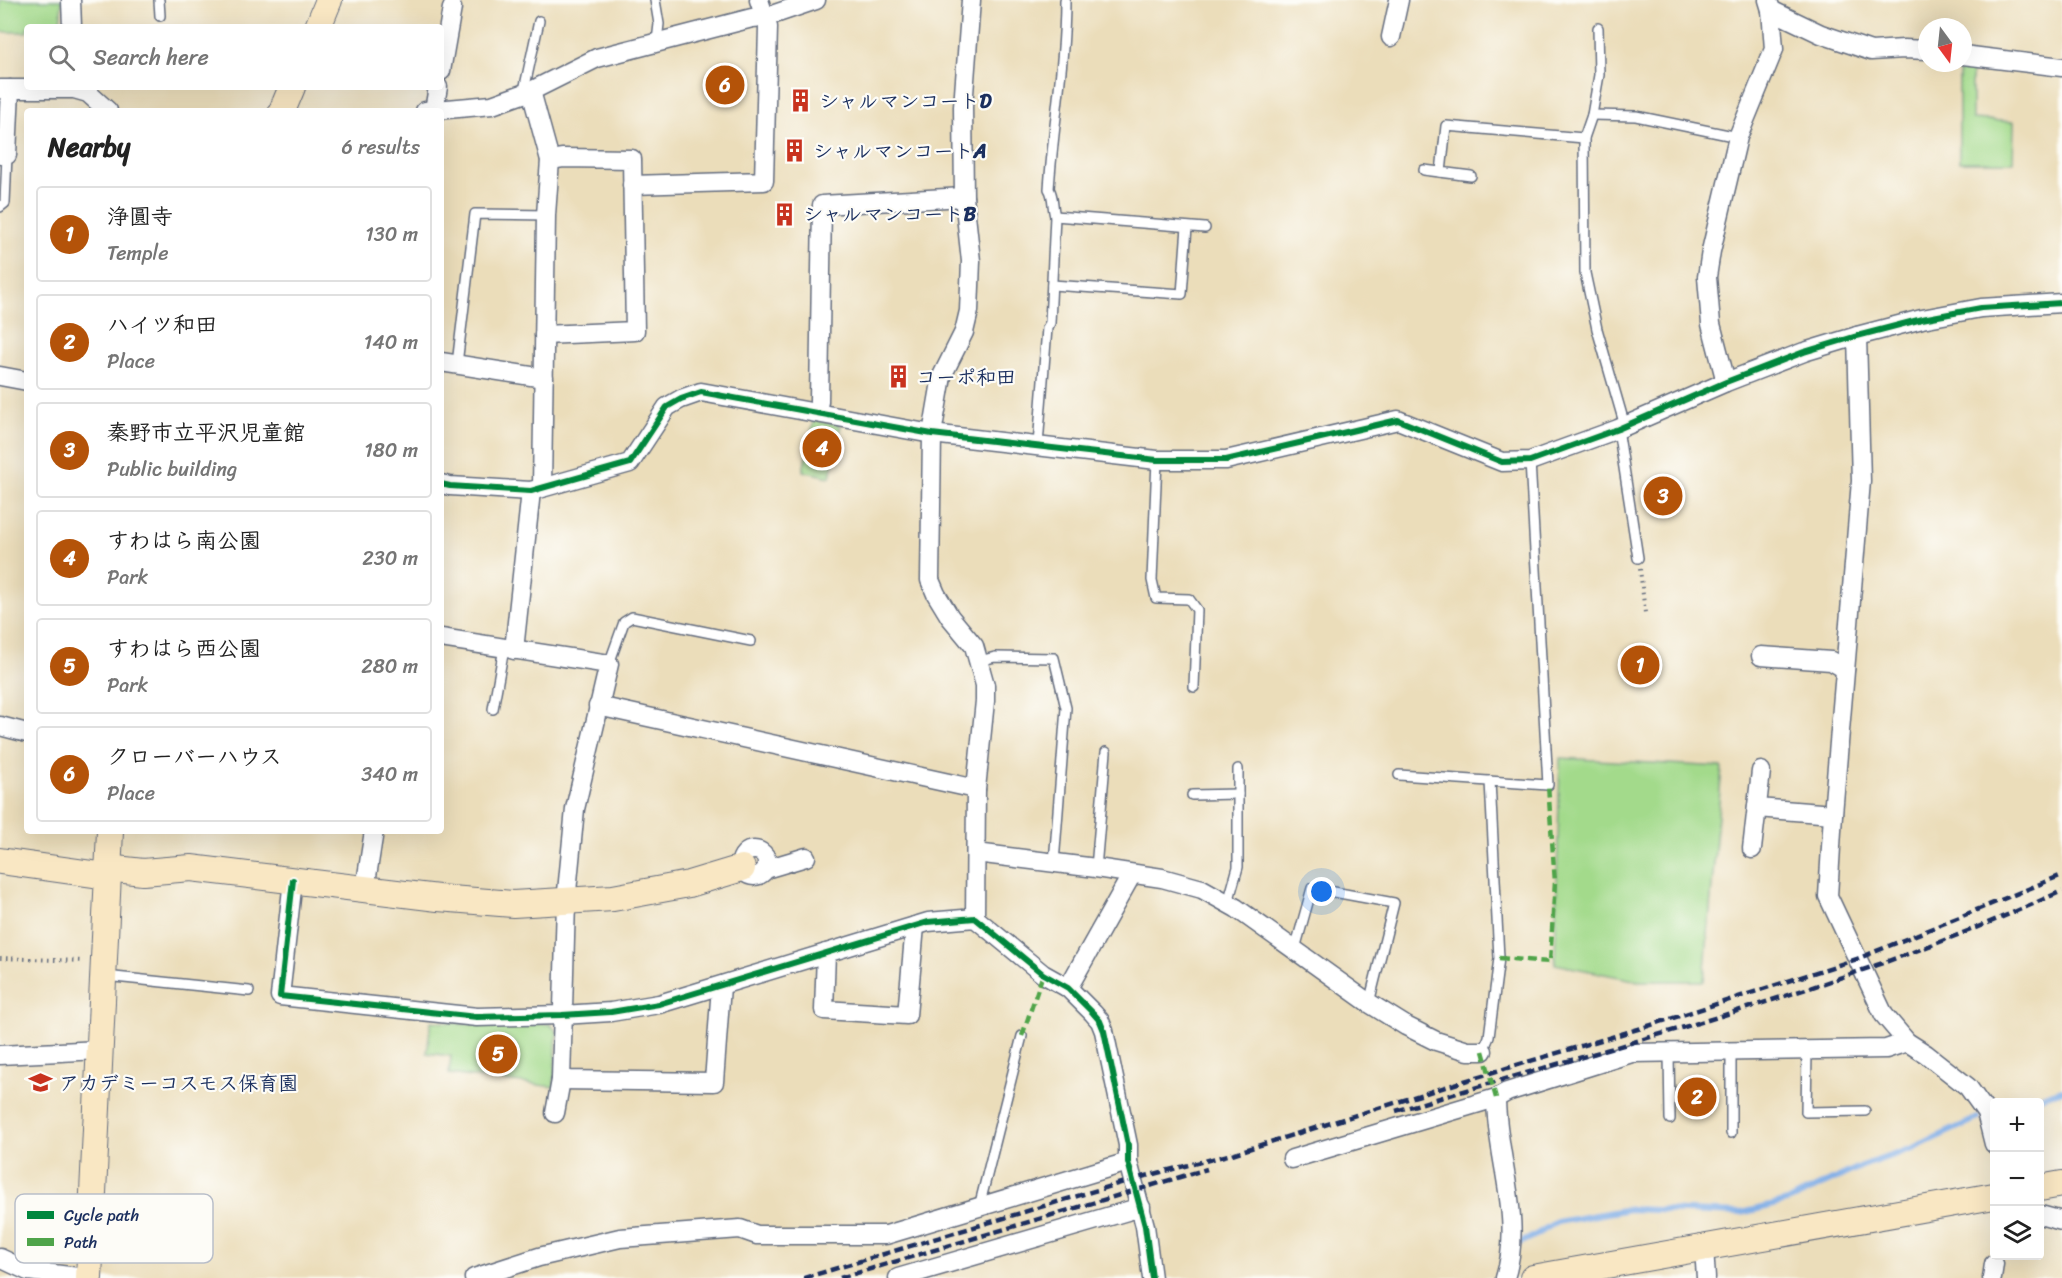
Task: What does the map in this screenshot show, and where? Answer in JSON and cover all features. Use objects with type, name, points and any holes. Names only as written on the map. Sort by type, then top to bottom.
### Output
[{"type":"street","points":[[71,0],[72,24]]},
{"type":"street","points":[[319,24],[329,0]]},
{"type":"street","points":[[444,109],[492,105],[527,93],[597,58],[752,18],[762,9],[816,0]]},
{"type":"street","points":[[971,0],[963,107],[964,197],[971,261],[969,311],[964,332],[942,376],[932,434],[930,580],[950,616],[974,646],[985,685],[975,789],[975,918]]},
{"type":"street","points":[[1391,37],[1399,0]]},
{"type":"street","points":[[1769,5],[1821,34],[1871,51],[1918,50]]},
{"type":"street","points":[[1726,382],[1711,324],[1707,278],[1711,251],[1738,137],[1774,49],[1769,5]]},
{"type":"street","points":[[444,54],[452,8]]},
{"type":"street","points":[[632,185],[764,181],[768,27],[762,9]]},
{"type":"street","points":[[1972,56],[2062,67]]},
{"type":"street","points":[[3,155],[5,89],[24,89]]},
{"type":"street","points":[[80,90],[88,93],[105,108]]},
{"type":"street","points":[[283,108],[291,90]]},
{"type":"street","points":[[431,108],[437,90]]},
{"type":"street","points":[[509,649],[536,489],[544,378],[546,215],[550,160],[527,93]]},
{"type":"street","points":[[544,335],[635,331],[632,159],[564,158],[550,160]]},
{"type":"street","points":[[819,402],[822,205],[964,197]]},
{"type":"street","points":[[444,484],[536,489],[630,463],[667,407],[701,392],[932,434],[1157,460],[1226,460],[1398,420],[1502,462],[1530,461],[1621,428],[1726,382],[1804,352],[1857,336],[1922,319],[1981,308],[2062,303]]},
{"type":"street","points":[[1857,336],[1861,482],[1828,896],[1884,1015],[1907,1042],[1968,1087],[1986,1112],[1990,1126]]},
{"type":"street","points":[[449,363],[544,378]]},
{"type":"street","points":[[0,376],[24,380]]},
{"type":"street","points":[[444,638],[609,664],[575,809],[566,902],[561,1080],[555,1113]]},
{"type":"street","points":[[1761,656],[1831,661],[1845,669]]},
{"type":"street","points":[[598,706],[975,789]]},
{"type":"street","points":[[0,726],[24,732]]},
{"type":"street","points":[[1752,849],[1761,771]]},
{"type":"street","points":[[1757,808],[1833,814]]},
{"type":"street","points":[[92,1194],[110,834]]},
{"type":"street","points":[[364,889],[373,834]]},
{"type":"street","points":[[976,854],[1096,868],[1184,883],[1202,889],[1228,903],[1369,1004],[1406,1026],[1436,1041],[1468,1051],[1483,1051]]},
{"type":"street","points":[[0,861],[107,872],[191,868],[513,904],[613,898],[754,869],[781,866],[806,857]]},
{"type":"street","points":[[1068,988],[1132,874]]},
{"type":"street","points":[[293,880],[280,996],[477,1017],[562,1016],[611,1012],[659,1004],[915,926],[940,920],[975,918],[1043,974],[1068,988],[1100,1021],[1128,1145],[1128,1162],[1141,1208],[1152,1278]]},
{"type":"street","points":[[826,953],[824,1010],[907,1015],[915,926]]},
{"type":"street","points":[[561,1080],[714,1082],[721,986]]},
{"type":"street","points":[[1292,1159],[1496,1098],[1507,1092],[1632,1053],[1886,1049],[1907,1042]]},
{"type":"street","points":[[0,1055],[99,1050]]},
{"type":"street","points":[[1496,1098],[1511,1203],[1511,1259],[1505,1278]]},
{"type":"street","points":[[474,1278],[540,1257],[620,1238],[740,1229],[757,1234],[886,1235],[1128,1162]]},
{"type":"street","points":[[2044,1187],[2062,1184]]},
{"type":"street","points":[[1533,1278],[1990,1197]]},
{"type":"street","points":[[898,1278],[1141,1208]]},
{"type":"street","points":[[2044,1216],[2062,1221]]},
{"type":"street","points":[[1704,1248],[1706,1278]]},
{"type":"street","points":[[0,1258],[28,1271],[88,1278],[89,1263]]},
{"type":"lane","points":[[159,0],[160,16]]},
{"type":"lane","points":[[655,0],[658,24],[657,41]]},
{"type":"lane","points":[[1038,446],[1047,328],[1050,323],[1055,216],[1052,193],[1049,189],[1065,29],[1065,0]]},
{"type":"lane","points":[[527,93],[538,21]]},
{"type":"lane","points":[[1598,28],[1599,75],[1592,115],[1584,138],[1585,273],[1621,428],[1638,558]]},
{"type":"lane","points":[[1592,115],[1636,117],[1738,137]]},
{"type":"lane","points":[[1441,172],[1446,126],[1584,138]]},
{"type":"lane","points":[[0,207],[5,202],[3,155]]},
{"type":"lane","points":[[1424,170],[1471,176]]},
{"type":"lane","points":[[449,363],[475,214],[546,215]]},
{"type":"lane","points":[[1055,216],[1205,228]]},
{"type":"lane","points":[[1052,285],[1182,294],[1186,227]]},
{"type":"lane","points":[[1157,460],[1152,580],[1156,598],[1189,598],[1197,610],[1194,687]]},
{"type":"lane","points":[[1399,776],[1548,785],[1530,461]]},
{"type":"lane","points":[[609,664],[624,622],[633,617],[751,640]]},
{"type":"lane","points":[[1051,647],[1066,708],[1054,863]]},
{"type":"lane","points":[[493,709],[509,649]]},
{"type":"lane","points":[[979,661],[995,657],[1054,658]]},
{"type":"lane","points":[[1096,868],[1106,752]]},
{"type":"lane","points":[[1228,903],[1238,867],[1238,769]]},
{"type":"lane","points":[[1483,1051],[1489,1038],[1499,958],[1490,781]]},
{"type":"lane","points":[[1192,795],[1238,794]]},
{"type":"lane","points":[[1295,949],[1312,888],[1394,903],[1369,1004]]},
{"type":"lane","points":[[103,968],[249,991]]},
{"type":"lane","points":[[979,1207],[1022,1036]]},
{"type":"lane","points":[[1807,1051],[1806,1112],[1865,1111]]},
{"type":"lane","points":[[1670,1053],[1670,1119]]},
{"type":"lane","points":[[1731,1053],[1731,1132]]},
{"type":"path","points":[[1638,558],[1645,613]]},
{"type":"path","points":[[0,958],[103,968]]},
{"type":"green space","points":[[0,0],[62,0],[60,24],[24,24],[24,32],[0,32]]},
{"type":"green space","points":[[1959,72],[1972,72],[1972,119],[2014,122],[2013,162],[1959,162]]},
{"type":"green space","points":[[814,420],[841,425],[830,477],[803,471]]},
{"type":"green space","points":[[1560,758],[1722,767],[1704,981],[1639,981],[1555,964]]},
{"type":"green space","points":[[431,1021],[463,1024],[550,1024],[557,1032],[554,1087],[449,1074],[451,1056],[427,1053]]},
{"type":"waterway","points":[[2038,1098],[2062,1090]]},
{"type":"waterway","points":[[1519,1243],[1557,1222],[1629,1209],[1741,1213],[1770,1206],[1790,1200],[1862,1166],[1913,1148],[1978,1118]]},
{"type":"railway","points":[[804,1278],[1134,1179],[1232,1154],[1645,1027],[1857,959],[2062,875]]},
{"type":"railway","points":[[1396,1111],[1649,1038],[1817,986],[1981,926],[2062,891]]},
{"type":"railway","points":[[840,1278],[1207,1169]]},
{"type":"marked path","points":[[1499,958],[1550,962],[1555,882],[1548,785]]},
{"type":"marked path","points":[[1022,1036],[1043,974]]},
{"type":"marked path","points":[[1483,1051],[1496,1098]]},
{"type":"cycle path","points":[[444,485],[531,491],[630,463],[667,407],[701,392],[932,434],[1157,460],[1226,460],[1398,420],[1502,462],[1530,461],[1618,429],[1726,382],[1804,352],[1857,336],[1922,319],[1981,308],[2062,303]]},
{"type":"cycle path","points":[[293,880],[280,996],[477,1017],[611,1012],[659,1004],[928,922],[975,918],[1043,974],[1068,988],[1100,1021],[1128,1145],[1128,1162],[1145,1226],[1152,1278]]},
{"type":"place","name":"クローバーハウス","points":[[725,85]]},
{"type":"place","name":"シャルマンコートD","points":[[801,101]]},
{"type":"place","name":"シャルマンコートA","points":[[795,151]]},
{"type":"place","name":"シャルマンコートB","points":[[785,214]]},
{"type":"place","name":"コーポ和田","points":[[898,377]]},
{"type":"place","name":"すわはら南公園","points":[[822,448]]},
{"type":"place","name":"秦野市立平沢児童館","points":[[1663,496]]},
{"type":"place","name":"浄圓寺","points":[[1640,665]]},
{"type":"place","name":"すわはら西公園","points":[[498,1054]]},
{"type":"place","name":"アカデミーコスモス保育園","points":[[41,1083]]},
{"type":"place","name":"ハイツ和田","points":[[1697,1097]]}]
